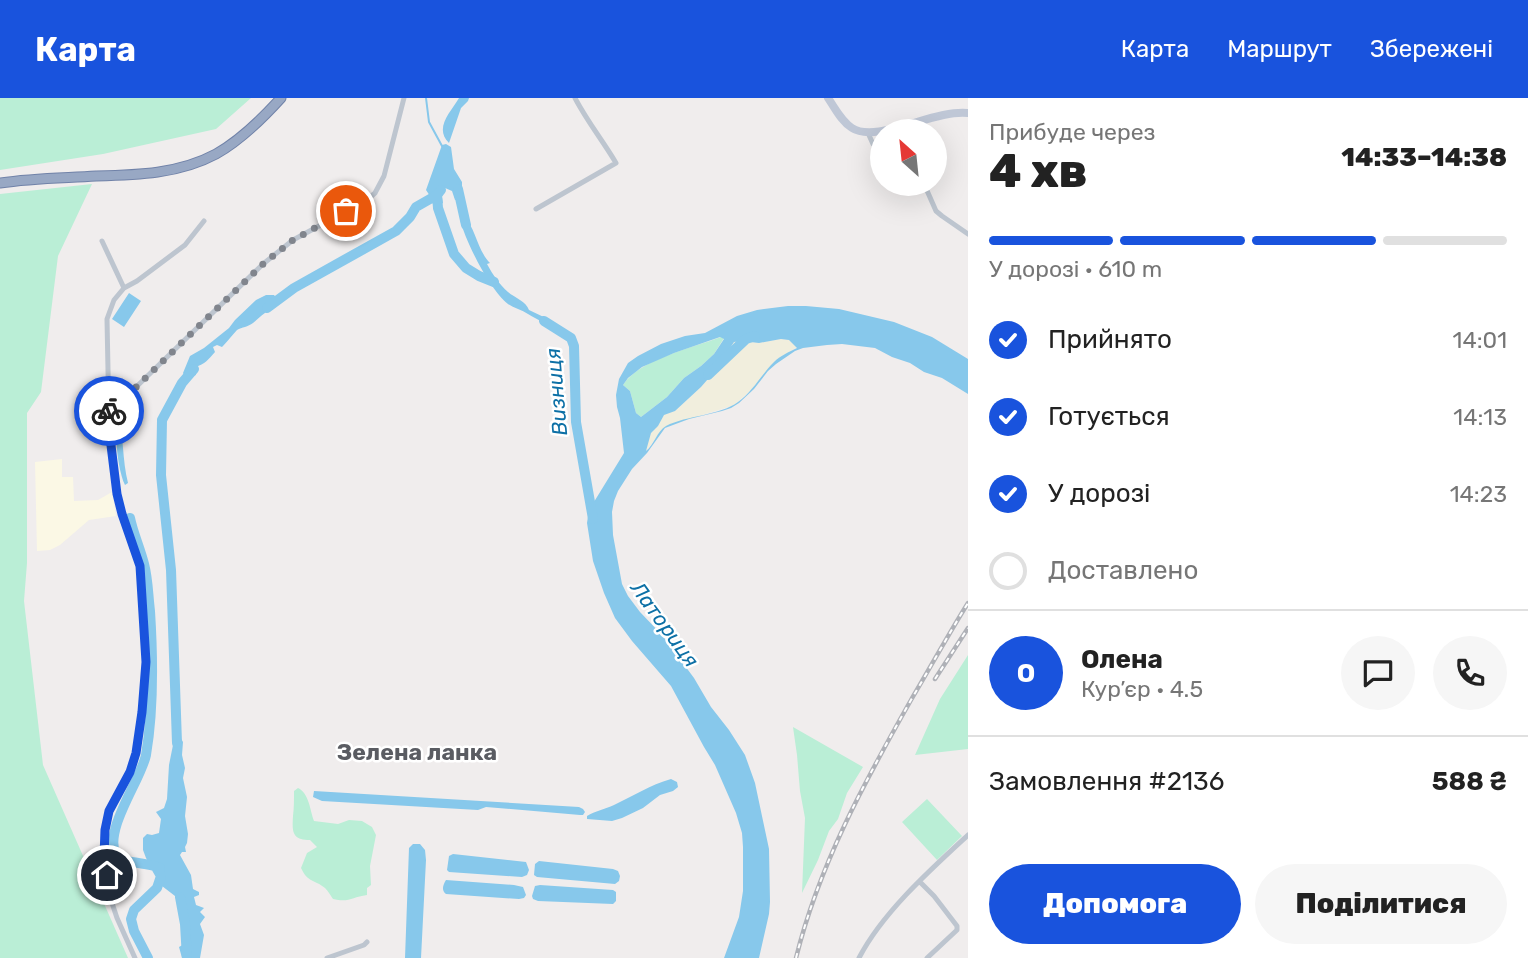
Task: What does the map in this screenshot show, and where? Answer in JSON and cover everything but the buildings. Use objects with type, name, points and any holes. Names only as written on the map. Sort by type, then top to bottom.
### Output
[{"type":"highway","points":[[0,183],[29,179],[160,173],[218,153],[257,123],[281,98]]},
{"type":"main road","points":[[828,98],[849,127],[868,133],[944,114],[968,113]]},
{"type":"street","points":[[109,407],[132,391],[282,248],[375,193],[384,176],[404,98]]},
{"type":"street","points":[[536,209],[615,163],[575,98]]},
{"type":"street","points":[[868,133],[870,137]]},
{"type":"street","points":[[929,196],[936,211],[968,234]]},
{"type":"street","points":[[135,958],[109,894],[105,854],[105,830],[109,811],[130,772],[136,753],[146,662],[140,566],[117,494],[108,421],[107,319],[114,300],[124,289],[185,245],[204,220]]},
{"type":"street","points":[[102,241],[124,289]]},
{"type":"street","points":[[859,958],[878,927],[897,905],[968,835]]},
{"type":"street","points":[[920,882],[957,926],[952,936],[927,958]]},
{"type":"street","points":[[327,958],[367,942]]},
{"type":"shaded area","points":[[62,459],[62,477],[73,477],[74,501],[98,500],[112,492],[116,516],[89,520],[60,545],[50,550],[37,551],[35,462]]},
{"type":"green space","points":[[0,98],[251,98],[216,129],[103,154],[0,170]]},
{"type":"green space","points":[[92,184],[58,256],[41,392],[27,413],[27,563],[24,601],[43,765],[128,958],[0,958],[0,194]]},
{"type":"green space","points":[[724,338],[714,354],[684,378],[667,397],[641,417],[636,413],[630,391],[623,385],[631,376],[654,361]]},
{"type":"green space","points":[[968,655],[968,749],[915,755],[940,699]]},
{"type":"green space","points":[[793,727],[863,767],[847,793],[838,819],[829,831],[802,893],[805,818]]},
{"type":"green space","points":[[298,788],[307,798],[314,821],[338,824],[349,820],[362,821],[372,827],[376,835],[370,866],[371,885],[367,888],[367,895],[347,900],[333,899],[325,888],[304,873],[301,868],[307,853],[317,847],[310,840],[296,837],[293,831],[294,791]]},
{"type":"green space","points":[[927,799],[962,836],[937,860],[902,822]]},
{"type":"sand","points":[[789,340],[797,347],[776,360],[750,391],[734,405],[667,426],[645,451],[651,433],[664,414],[675,411],[701,387],[734,342],[759,343]]},
{"type":"water","points":[[459,98],[469,98],[461,108],[449,143],[443,126]]},
{"type":"water","points":[[442,145],[451,147],[454,169],[462,182],[464,198],[455,200],[452,191],[445,188],[443,203],[436,205],[426,190]]},
{"type":"water","points":[[463,215],[499,283],[529,310],[550,320],[556,330],[510,305],[501,297],[486,277],[473,252],[460,219]]},
{"type":"water","points":[[129,293],[141,301],[124,327],[112,319]]},
{"type":"water","points":[[266,295],[274,295],[278,300],[276,307],[237,330],[222,347],[213,347],[215,352],[211,357],[195,367],[196,375],[186,378],[183,373],[190,356],[229,328],[256,300]]},
{"type":"water","points":[[788,306],[839,309],[894,322],[932,337],[968,359],[968,394],[942,378],[875,348],[842,344],[803,348],[776,364],[754,389],[731,408],[665,428],[618,491],[612,512],[613,535],[622,584],[640,612],[662,635],[694,678],[729,730],[745,755],[755,783],[769,849],[769,914],[759,958],[724,958],[739,917],[743,891],[742,833],[736,813],[715,765],[671,686],[615,618],[593,561],[587,523],[589,510],[624,453],[616,395],[619,379],[628,363],[661,344],[705,333],[737,316]],"holes":[[[720,337],[724,339],[714,354],[684,378],[667,397],[641,417],[636,413],[630,391],[623,385],[628,378],[642,367]],[[789,340],[797,348],[774,362],[743,398],[722,410],[666,426],[646,451],[651,433],[664,415],[675,411],[701,387],[734,342],[759,343]]]},
{"type":"water","points":[[122,406],[128,483],[125,485],[117,446],[117,423]]},
{"type":"water","points":[[176,730],[183,742],[183,778],[187,797],[186,852],[180,855],[191,875],[193,889],[199,892],[199,895],[194,897],[196,905],[204,908],[200,912],[205,917],[200,924],[204,935],[200,958],[182,958],[179,947],[186,943],[182,907],[175,896],[162,886],[143,850],[143,838],[147,834],[159,833],[161,819],[156,812],[164,808],[167,799],[169,765]]},
{"type":"water","points":[[671,779],[677,782],[678,787],[673,791],[660,795],[643,808],[622,818],[612,821],[587,819],[590,814]]},
{"type":"water","points":[[314,791],[579,807],[585,812],[580,815],[486,807],[478,810],[322,801],[313,797]]},
{"type":"water","points":[[413,844],[420,844],[425,850],[426,860],[421,958],[405,958],[409,848]]},
{"type":"water","points":[[453,854],[526,862],[529,870],[527,875],[522,877],[449,872],[449,856]]},
{"type":"water","points":[[539,861],[613,869],[618,871],[619,881],[615,884],[537,877],[534,875],[535,864]]},
{"type":"water","points":[[446,880],[514,885],[523,887],[526,895],[519,899],[446,894],[443,887]]},
{"type":"water","points":[[535,886],[613,890],[616,892],[616,901],[613,904],[538,901],[532,896]]},
{"type":"waterway","points":[[426,98],[429,122],[442,146]]},
{"type":"waterway","name":"Визниця","points":[[458,189],[466,225]]},
{"type":"waterway","points":[[267,308],[294,288],[396,231],[416,207],[441,190]]},
{"type":"waterway","points":[[437,195],[438,208],[454,254],[466,268],[494,282]]},
{"type":"waterway","name":"Визниця","points":[[544,321],[571,338],[574,346],[576,422],[593,519]]},
{"type":"waterway","name":"Латориця","points":[[708,375],[746,339],[755,336]]},
{"type":"waterway","points":[[177,743],[171,570],[161,475],[162,420],[182,383],[194,369]]},
{"type":"waterway","points":[[130,518],[147,581],[152,647],[152,701],[146,755],[118,819],[113,845],[119,858],[160,868]]},
{"type":"waterway","points":[[148,958],[131,919],[134,910],[157,888],[161,876],[157,869]]},
{"type":"waterway","points":[[180,897],[187,958]]},
{"type":"railway","points":[[796,958],[817,890],[844,825],[894,731],[968,603]]},
{"type":"railway","points":[[935,679],[968,628]]},
{"type":"way so far","points":[[109,411],[109,407],[132,391],[263,264],[293,240],[346,211]]},
{"type":"district","name":"Зелена ланка","points":[[417,752]]},
{"type":"route","points":[[107,875],[104,857],[105,830],[109,811],[130,772],[136,753],[146,662],[140,566],[117,494],[109,411]]}]
